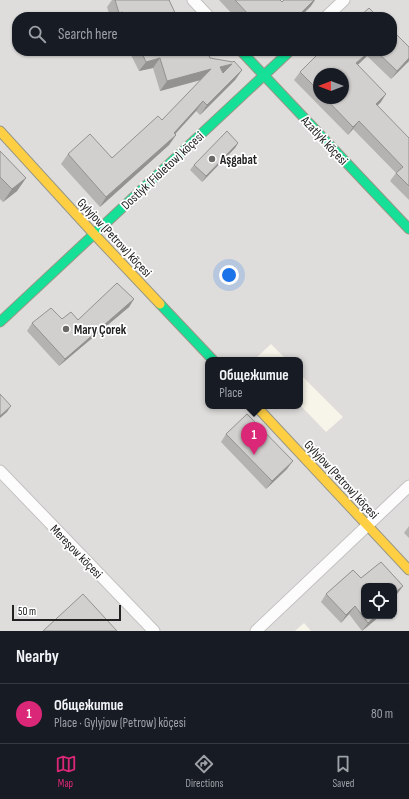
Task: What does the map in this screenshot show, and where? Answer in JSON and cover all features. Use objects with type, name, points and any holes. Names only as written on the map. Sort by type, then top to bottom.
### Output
[{"type":"street","points":[[193,0],[204,12]]},
{"type":"street","points":[[331,12],[344,0]]},
{"type":"street","name":"Azatlyk köçesi","points":[[246,56],[409,229]]},
{"type":"street","name":"Dostlyk (Fioletow) köçesi","points":[[0,322],[285,56]]},
{"type":"street","name":"Gylyjow (Petrow) köçesi","points":[[0,131],[94,234],[210,357]]},
{"type":"street","name":"Gylyjow (Petrow) köçesi","points":[[259,409],[409,570]]},
{"type":"street","name":"Mereşow köçesi","points":[[0,471],[154,631]]},
{"type":"street","points":[[256,631],[409,486]]},
{"type":"shaded area","points":[[0,0],[409,0],[409,631],[0,631]]},
{"type":"shaded area","points":[[271,344],[284,357],[257,357]]},
{"type":"shaded area","points":[[303,377],[343,417],[326,432],[303,408]]},
{"type":"shaded area","points":[[304,623],[311,631],[295,631]]},
{"type":"building","points":[[115,0],[169,0],[175,12],[123,12],[119,12]]},
{"type":"building","points":[[235,0],[280,0],[282,2],[284,0],[314,0],[302,12],[246,12]]},
{"type":"building","points":[[369,8],[373,12],[365,12]]},
{"type":"building","points":[[397,35],[409,47],[409,58],[397,71],[381,56],[397,56]]},
{"type":"building","points":[[143,56],[209,56],[210,58],[234,61],[242,70],[207,105],[203,101],[174,133],[176,135],[106,197],[68,154],[90,134],[112,158],[158,116],[162,120],[211,69],[167,81],[160,58],[146,62]],"holes":[[[232,64],[223,73],[220,67]]]},
{"type":"building","points":[[316,56],[364,56],[356,63],[386,94],[376,104],[409,138],[409,186],[396,173],[403,167],[359,121],[353,127],[331,104],[349,104],[349,68],[313,68],[313,85],[300,72]]},
{"type":"building","name":"Aşgabat","points":[[227,131],[238,143],[206,176],[194,165]]},
{"type":"building","points":[[0,151],[26,178],[12,189],[0,177]]},
{"type":"building","name":"Mary Çorek","points":[[117,283],[134,299],[65,359],[32,323],[51,308],[62,319],[71,312],[78,320]]},
{"type":"building","points":[[0,394],[11,406],[0,416]]},
{"type":"building","points":[[247,414],[293,461],[272,481],[226,434]]},
{"type":"building","points":[[381,562],[403,586],[397,591],[397,583],[361,583],[361,614],[355,606],[346,615],[326,594],[353,570],[361,578]]},
{"type":"building","points":[[83,594],[117,631],[43,631]]},
{"type":"building","points":[[365,619],[373,619],[368,623]]},
{"type":"traffic: fast","points":[[246,56],[409,229]]},
{"type":"traffic: fast","points":[[0,322],[285,56]]},
{"type":"traffic: fast","points":[[160,304],[210,357]]},
{"type":"traffic: slow","points":[[0,131],[160,304]]},
{"type":"traffic: slow","points":[[259,409],[409,570]]},
{"type":"place","name":"Aşgabat","points":[[212,159]]},
{"type":"place","name":"Mary Çorek","points":[[66,329]]},
{"type":"place","name":"Общежитие","points":[[254,455]]}]
